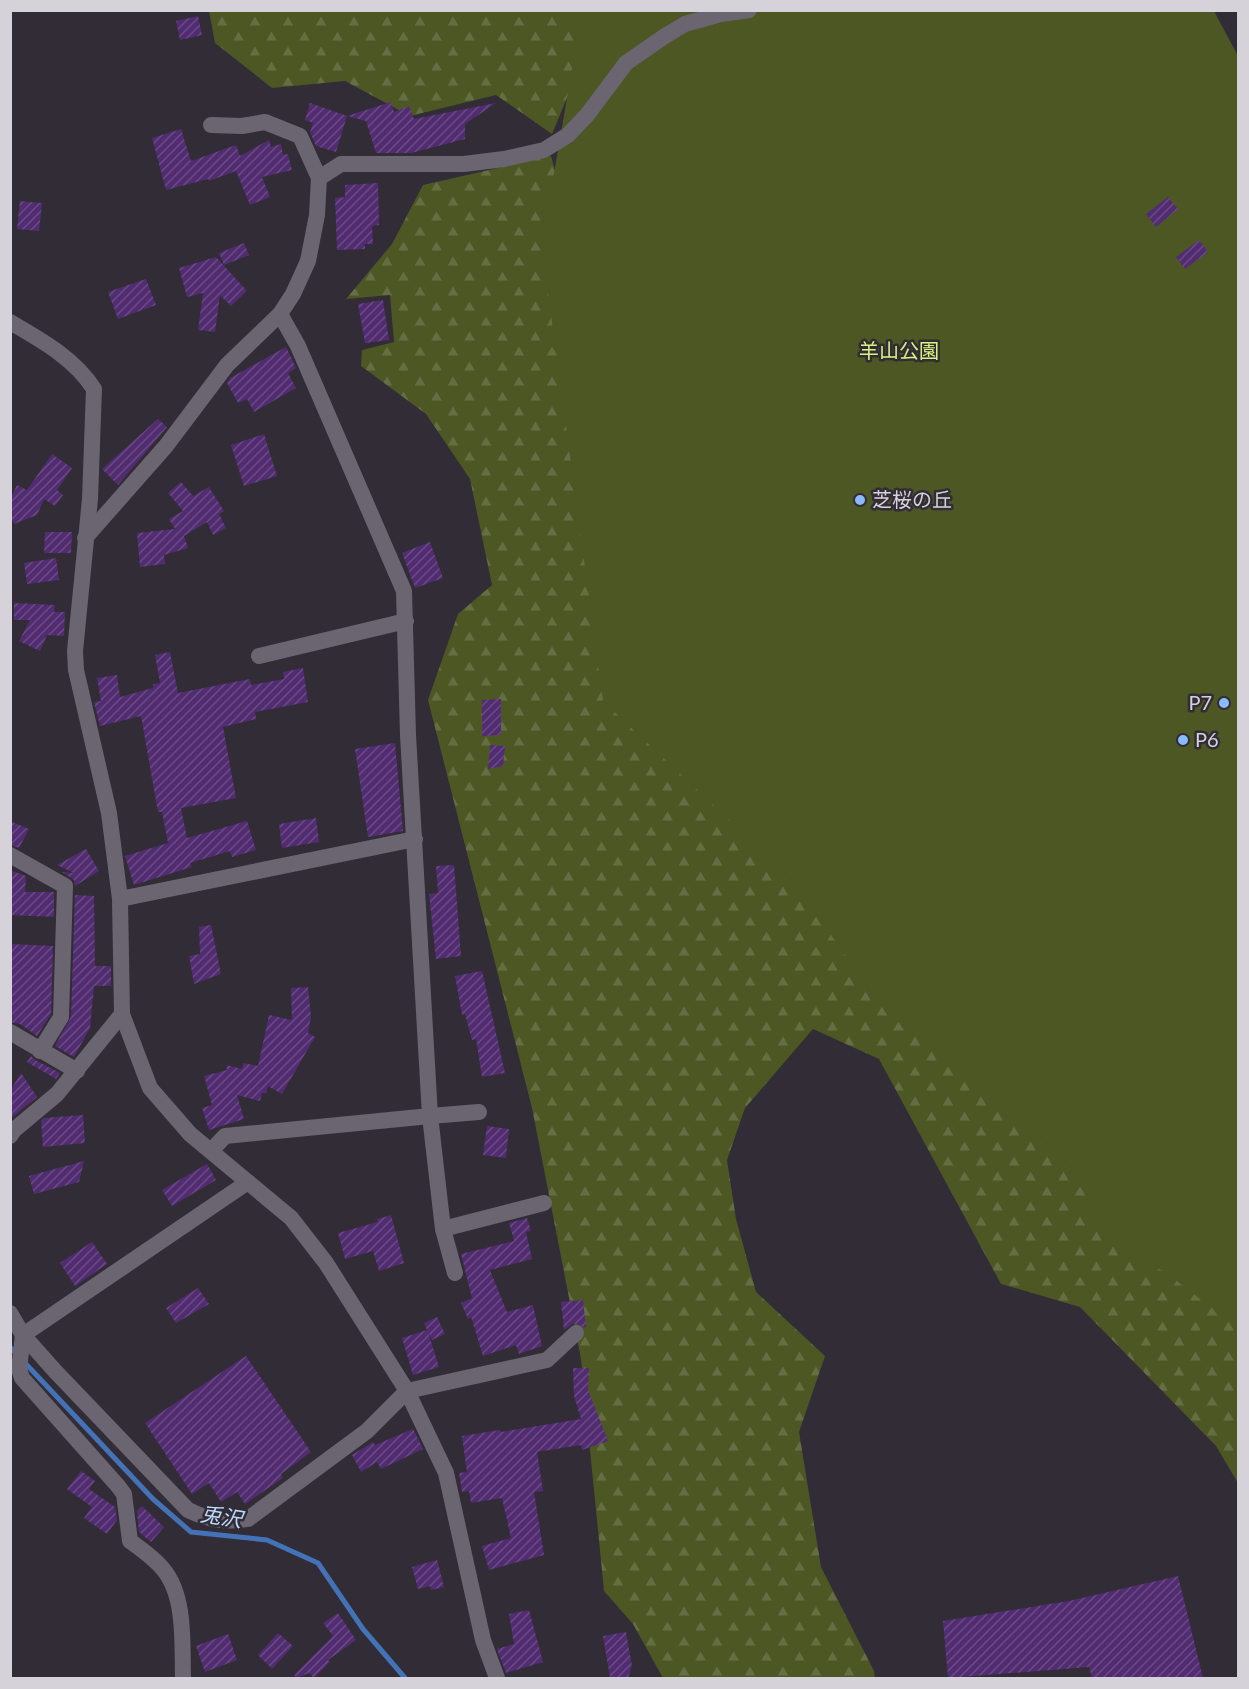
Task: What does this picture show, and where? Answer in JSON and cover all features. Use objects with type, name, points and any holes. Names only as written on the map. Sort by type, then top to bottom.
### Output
[{"type":"street","points":[[319,178],[340,164],[464,164],[504,159],[544,150],[568,135],[587,115],[626,63],[655,43],[685,24],[721,14],[749,10]]},
{"type":"street","points":[[85,538],[166,446],[227,365],[280,314],[293,294],[308,261],[317,216],[319,178],[300,136],[265,122],[242,126],[211,125]]},
{"type":"street","points":[[280,314],[298,346],[404,591],[408,735],[430,1116],[442,1229],[455,1273]]},
{"type":"street","points":[[10,322],[68,360],[84,374],[94,389],[90,499],[85,538],[76,670],[109,813],[120,899],[122,1014],[150,1088],[170,1114],[291,1218],[326,1263],[407,1391],[446,1473],[483,1640],[497,1678]]},
{"type":"street","points":[[259,656],[406,621]]},
{"type":"street","points":[[120,899],[415,839]]},
{"type":"street","points":[[10,855],[65,886],[61,1017],[40,1051]]},
{"type":"street","points":[[10,1136],[14,1130],[57,1094],[122,1014]]},
{"type":"street","points":[[10,1032],[77,1071]]},
{"type":"street","points":[[211,1151],[225,1136],[479,1112]]},
{"type":"street","points":[[183,1678],[179,1618],[172,1583],[163,1569],[130,1541],[124,1494],[22,1378],[19,1369],[23,1335],[248,1182]]},
{"type":"street","points":[[442,1229],[544,1203]]},
{"type":"street","points":[[10,1313],[23,1335],[188,1510],[212,1520],[248,1519],[367,1431],[407,1391],[547,1360],[576,1333]]},
{"type":"green space","points":[[209,11],[603,11],[552,134],[496,95],[410,116],[345,81],[272,88],[215,43]]},
{"type":"green space","name":"羊山公園","points":[[582,11],[1214,11],[1238,56],[1238,1328],[1165,1272],[1138,1259],[1131,1249],[1110,1237],[1093,1218],[1081,1178],[1054,1148],[885,1011],[789,876],[603,701],[540,233],[554,173]]},
{"type":"green space","points":[[551,156],[602,340],[1238,1321],[1238,1483],[1216,1446],[1080,1307],[1001,1284],[879,1059],[813,1029],[745,1108],[727,1160],[736,1219],[756,1292],[825,1356],[799,1432],[821,1567],[874,1671],[875,1678],[663,1678],[633,1624],[604,1591],[581,1359],[532,1108],[428,700],[458,614],[492,585],[470,479],[426,414],[361,366],[362,350],[394,342],[390,295],[346,299],[392,244],[423,185]]},
{"type":"building","points":[[198,16],[202,35],[180,40],[176,21]]},
{"type":"building","points":[[391,102],[394,112],[409,106],[414,119],[496,103],[465,124],[465,139],[411,153],[376,153],[366,121],[347,116]]},
{"type":"building","points":[[310,103],[347,116],[336,152],[316,146],[310,132],[313,123],[305,120]]},
{"type":"building","points":[[181,129],[191,161],[236,145],[240,156],[269,140],[271,147],[281,144],[283,155],[288,154],[292,170],[262,177],[270,197],[250,205],[236,171],[209,181],[208,179],[166,190],[152,138]]},
{"type":"building","points":[[378,183],[379,225],[372,226],[373,244],[365,244],[365,249],[337,250],[335,198],[345,197],[345,185]]},
{"type":"building","points":[[1168,197],[1178,209],[1156,227],[1146,214]]},
{"type":"building","points":[[20,201],[42,203],[39,231],[17,229]]},
{"type":"building","points":[[1199,240],[1208,252],[1185,269],[1176,257]]},
{"type":"building","points":[[244,243],[249,255],[224,265],[219,253]]},
{"type":"building","points":[[216,257],[247,291],[231,306],[220,295],[215,332],[198,330],[203,293],[187,297],[179,268]]},
{"type":"building","points":[[146,279],[156,305],[118,319],[108,292]]},
{"type":"building","points":[[383,300],[389,340],[365,343],[358,304]]},
{"type":"building","points":[[286,347],[296,368],[288,373],[296,388],[254,412],[247,399],[238,403],[227,383],[230,378]]},
{"type":"building","points":[[158,419],[167,427],[118,485],[102,469]]},
{"type":"building","points":[[264,434],[277,476],[244,486],[231,445]]},
{"type":"building","points":[[52,454],[72,468],[57,490],[63,495],[55,506],[44,499],[37,515],[14,524],[10,515],[10,500],[17,485],[27,490]]},
{"type":"building","points":[[181,482],[193,496],[209,487],[224,511],[219,514],[226,528],[213,535],[207,522],[184,536],[188,548],[164,555],[165,564],[140,567],[137,533],[175,529],[169,519],[183,511],[168,493]]},
{"type":"building","points":[[45,532],[72,532],[71,553],[44,553]]},
{"type":"building","points":[[430,542],[443,578],[415,588],[402,553]]},
{"type":"building","points":[[56,558],[59,580],[27,584],[24,563]]},
{"type":"building","points":[[14,603],[55,605],[54,612],[65,612],[64,636],[47,635],[40,651],[19,641],[30,620],[14,620]]},
{"type":"building","points":[[170,652],[178,693],[250,679],[251,685],[284,679],[283,672],[303,668],[308,702],[255,712],[256,719],[223,727],[236,798],[181,808],[187,838],[247,821],[256,850],[232,857],[230,851],[190,863],[192,867],[134,885],[125,856],[168,843],[162,812],[158,812],[141,716],[100,726],[94,702],[101,701],[97,678],[117,675],[120,697],[153,688],[153,684],[160,683],[155,655]]},
{"type":"building","points":[[501,699],[501,735],[482,736],[482,700]]},
{"type":"building","points":[[395,743],[403,831],[368,837],[355,749]]},
{"type":"building","points":[[490,745],[505,746],[503,766],[488,769]]},
{"type":"building","points":[[316,818],[319,842],[282,848],[279,824]]},
{"type":"building","points":[[10,821],[29,829],[19,848],[10,845]]},
{"type":"building","points":[[86,849],[99,871],[75,886],[74,880],[62,872],[74,873],[57,865]]},
{"type":"building","points":[[454,865],[461,956],[436,959],[429,894],[438,893],[436,866]]},
{"type":"building","points":[[10,870],[26,876],[25,892],[54,892],[54,917],[10,915]]},
{"type":"building","points":[[75,895],[94,896],[95,966],[111,966],[111,986],[94,986],[90,1028],[74,1057],[55,1046],[71,1017]]},
{"type":"building","points":[[211,925],[221,974],[194,984],[189,956],[200,954],[199,927]]},
{"type":"building","points":[[10,944],[53,946],[51,1014],[37,1036],[20,1024],[10,1022]]},
{"type":"building","points":[[482,971],[505,1073],[482,1077],[476,1039],[472,1040],[465,1014],[462,1015],[455,976]]},
{"type":"building","points":[[308,987],[311,1017],[308,1033],[315,1037],[282,1094],[268,1086],[266,1093],[262,1093],[260,1101],[237,1095],[244,1119],[209,1130],[202,1108],[212,1105],[204,1076],[227,1070],[226,1065],[242,1069],[243,1063],[258,1066],[269,1015],[292,1020],[291,988]]},
{"type":"building","points":[[31,1056],[60,1073],[56,1079],[27,1062]]},
{"type":"building","points":[[21,1073],[37,1097],[10,1119],[10,1091]]},
{"type":"building","points":[[83,1115],[85,1143],[43,1147],[41,1121],[44,1118]]},
{"type":"building","points":[[487,1126],[509,1129],[506,1158],[483,1155]]},
{"type":"building","points":[[84,1161],[79,1182],[34,1194],[29,1176]]},
{"type":"building","points":[[207,1164],[216,1180],[172,1206],[162,1190]]},
{"type":"building","points":[[391,1215],[404,1263],[379,1271],[373,1251],[345,1259],[338,1233],[378,1222],[377,1219]]},
{"type":"building","points":[[527,1218],[531,1231],[526,1232],[532,1259],[490,1270],[507,1312],[533,1305],[542,1346],[519,1354],[516,1345],[483,1356],[471,1317],[468,1319],[461,1303],[472,1298],[461,1254],[514,1241],[509,1223]]},
{"type":"building","points":[[92,1242],[107,1264],[75,1286],[60,1263]]},
{"type":"building","points":[[198,1288],[209,1304],[176,1323],[166,1308]]},
{"type":"building","points":[[583,1300],[586,1328],[574,1323],[564,1330],[561,1302]]},
{"type":"building","points":[[437,1317],[445,1334],[432,1340],[428,1332],[439,1367],[413,1375],[402,1338],[427,1330],[424,1323]]},
{"type":"building","points":[[246,1356],[311,1452],[281,1474],[283,1478],[245,1504],[237,1492],[221,1502],[209,1483],[192,1494],[145,1423]]},
{"type":"building","points":[[573,1368],[589,1368],[588,1390],[608,1441],[582,1450],[581,1445],[537,1452],[543,1491],[534,1492],[544,1555],[489,1570],[482,1546],[511,1538],[502,1498],[471,1503],[469,1491],[462,1492],[459,1473],[467,1472],[462,1436],[581,1419],[574,1396]]},
{"type":"building","points":[[413,1429],[423,1449],[381,1469],[377,1462],[361,1472],[352,1455],[373,1442],[375,1445]]},
{"type":"building","points":[[81,1471],[95,1481],[89,1489],[115,1507],[117,1520],[107,1534],[84,1518],[92,1507],[67,1489]]},
{"type":"building","points":[[142,1506],[164,1527],[151,1542],[139,1532],[137,1511]]},
{"type":"building","points":[[437,1560],[444,1587],[431,1590],[430,1586],[418,1589],[412,1567]]},
{"type":"building","points":[[1178,1576],[1203,1678],[1092,1678],[1089,1667],[948,1678],[943,1621],[1069,1601]]},
{"type":"building","points":[[529,1610],[543,1662],[506,1673],[497,1649],[514,1644],[509,1614]]},
{"type":"building","points":[[338,1613],[356,1640],[328,1660],[330,1662],[314,1678],[309,1673],[297,1678],[294,1675],[333,1636],[323,1623]]},
{"type":"building","points":[[626,1632],[632,1666],[628,1678],[610,1678],[603,1636]]},
{"type":"building","points":[[278,1633],[293,1646],[272,1669],[258,1655]]},
{"type":"building","points":[[228,1634],[237,1660],[205,1672],[196,1646]]},
{"type":"waterway","name":"兎沢","points":[[10,1347],[153,1499],[191,1532],[267,1540],[318,1563],[363,1629],[405,1678]]},
{"type":"place","name":"芝桜の丘","points":[[860,500]]},
{"type":"place","name":"P7","points":[[1224,703]]},
{"type":"place","name":"P6","points":[[1183,740]]}]
